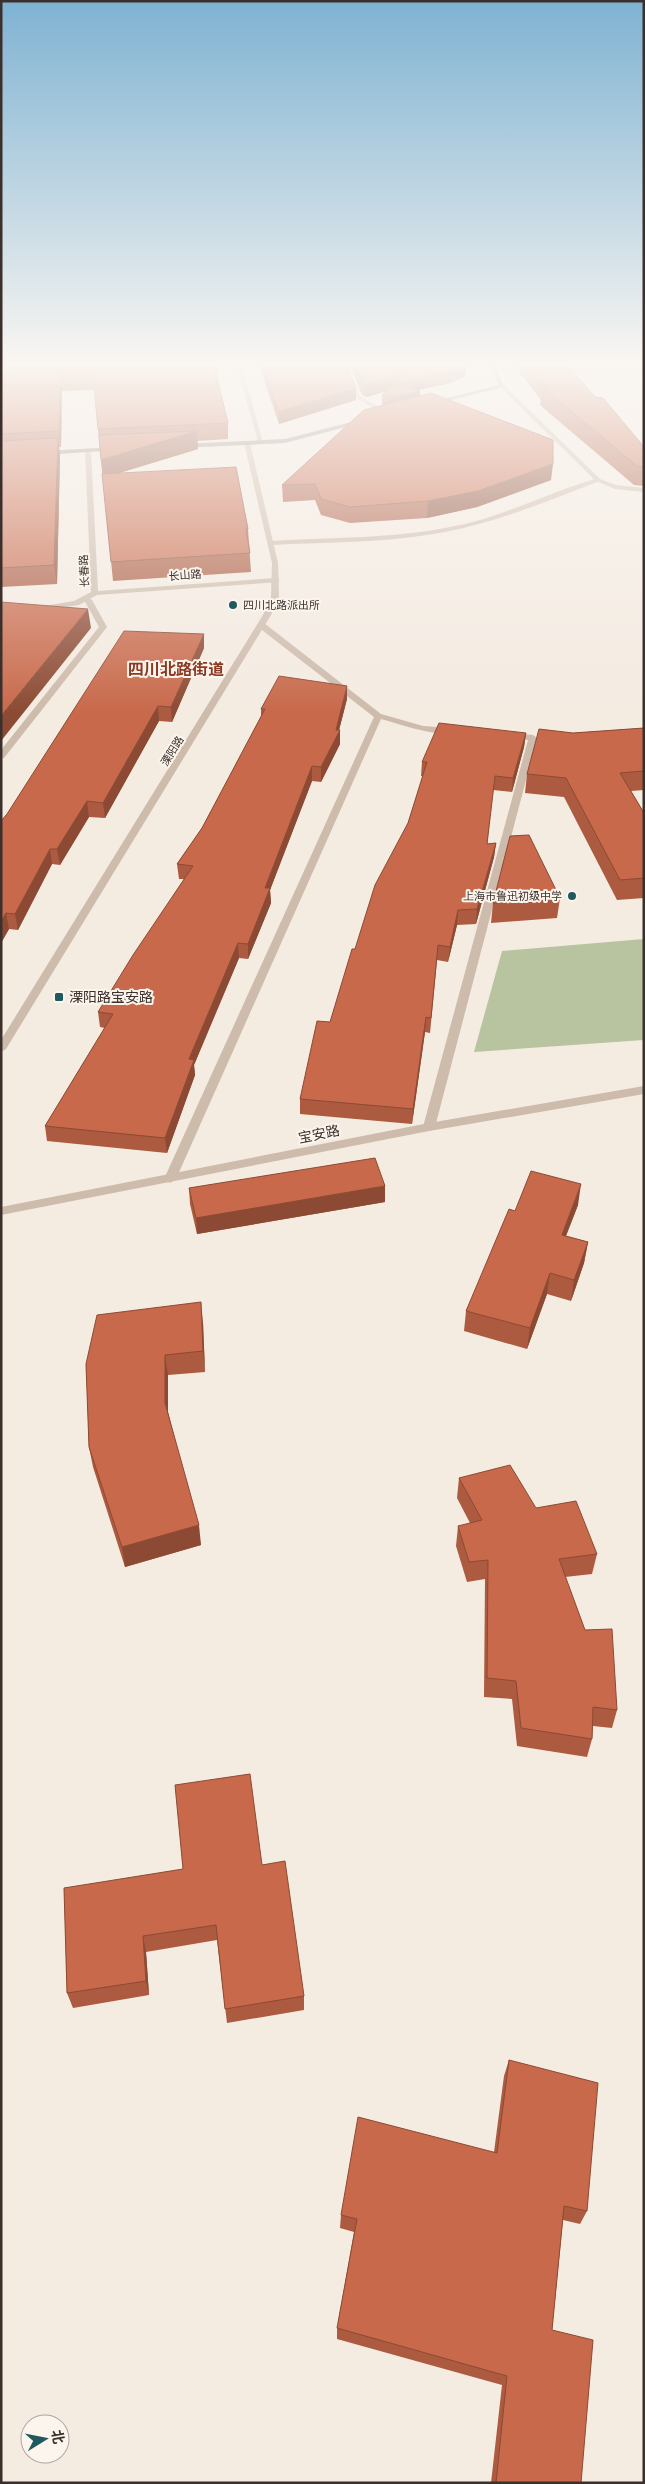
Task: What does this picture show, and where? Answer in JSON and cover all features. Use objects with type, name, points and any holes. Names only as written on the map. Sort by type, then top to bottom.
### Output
[{"type":"street","name":"长春路","points":[[28,611],[74,604],[88,600],[95,592],[90,481]]},
{"type":"street","name":"溧阳路","points":[[1,1049],[262,625],[274,597],[276,580],[271,543],[256,481]]},
{"type":"street","points":[[271,543],[405,535],[448,529],[512,511],[595,481]]},
{"type":"street","points":[[600,481],[615,487],[644,490]]},
{"type":"street","name":"长山路","points":[[95,592],[276,580]]},
{"type":"street","points":[[1,756],[103,627],[88,600]]},
{"type":"street","points":[[262,625],[378,716],[424,728],[460,731]]},
{"type":"street","points":[[170,1179],[378,716]]},
{"type":"street","points":[[429,1128],[538,737],[497,735]]},
{"type":"street","name":"宝安路","points":[[1,1211],[429,1128],[644,1090]]},
{"type":"green space","points":[[644,939],[644,1040],[474,1052],[502,951]]},
{"type":"building","points":[[1,481],[57,481],[54,565],[1,568]]},
{"type":"building","points":[[103,481],[239,481],[248,529],[246,529],[250,553],[111,562]]},
{"type":"building","points":[[286,481],[506,481],[478,491],[428,501],[350,507],[321,499],[315,484],[282,485]]},
{"type":"building","points":[[1,602],[88,609],[1,716]]},
{"type":"building","points":[[124,631],[204,634],[171,707],[158,706],[103,803],[87,801],[57,849],[50,849],[15,914],[6,913],[1,922],[1,821]]},
{"type":"building","points":[[279,676],[347,686],[336,730],[340,730],[321,767],[312,766],[265,888],[270,888],[248,944],[238,943],[189,1059],[194,1060],[165,1138],[45,1126],[113,1014],[98,1012],[133,955],[193,866],[177,864],[202,828],[265,709],[261,709]]},
{"type":"building","points":[[439,723],[526,733],[513,778],[495,776],[487,844],[496,843],[477,909],[458,910],[450,947],[438,945],[431,1018],[426,1017],[413,1109],[300,1099],[317,1021],[330,1022],[352,949],[355,949],[375,885],[408,823],[427,762],[422,762]]},
{"type":"building","points":[[644,728],[644,771],[620,773],[644,813],[644,878],[620,880],[566,778],[527,774],[539,729],[573,733]]},
{"type":"building","points":[[529,835],[560,898],[493,903],[510,836]]},
{"type":"building","points":[[375,1158],[385,1186],[196,1218],[189,1188]]},
{"type":"building","points":[[531,1171],[581,1184],[562,1235],[588,1242],[574,1280],[550,1273],[530,1328],[466,1311],[509,1209],[515,1211]]},
{"type":"building","points":[[201,1302],[203,1351],[165,1355],[165,1403],[199,1525],[122,1547],[89,1447],[86,1364],[97,1315]]},
{"type":"building","points":[[510,1465],[536,1508],[576,1501],[597,1554],[559,1559],[585,1630],[612,1629],[617,1710],[593,1707],[592,1739],[521,1728],[516,1681],[487,1678],[488,1560],[469,1562],[458,1526],[482,1520],[459,1478]]},
{"type":"building","points":[[250,1774],[262,1865],[285,1861],[304,1996],[225,2009],[216,1925],[143,1936],[146,1981],[67,1993],[64,1888],[183,1869],[175,1785]]},
{"type":"building","points":[[509,2060],[598,2083],[587,2211],[564,2206],[552,2330],[593,2340],[581,2483],[496,2483],[507,2376],[337,2328],[357,2219],[341,2215],[358,2117],[497,2153]]},
{"type":"place","name":"四川北路派出所","points":[[233,605]]},
{"type":"place","name":"上海市鲁迅初级中学","points":[[572,896]]},
{"type":"place","name":"溧阳路宝安路","points":[[59,997]]},
{"type":"district","name":"四川北路街道","points":[[176,669]]}]
